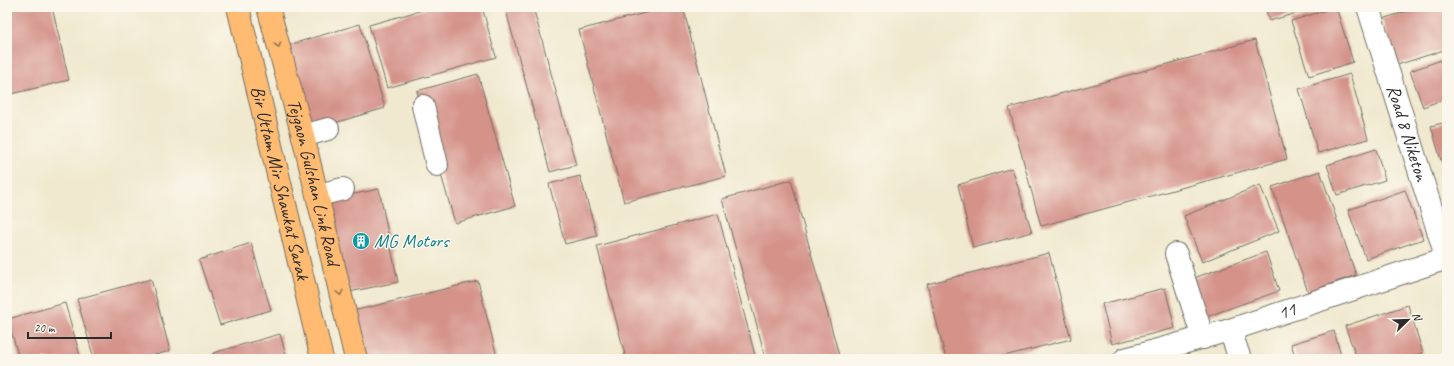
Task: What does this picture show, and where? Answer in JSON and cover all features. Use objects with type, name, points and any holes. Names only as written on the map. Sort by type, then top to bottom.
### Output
[{"type":"main road","name":"Bir Uttam Mir Shawkat Sarak","points":[[238,7],[322,359]]},
{"type":"main road","name":"Tejgaon Gulshan Link Road","points":[[268,7],[318,195],[356,359]]},
{"type":"street","name":"Road 8 Niketon","points":[[1368,7],[1447,259]]},
{"type":"street","points":[[423,106],[437,165]]},
{"type":"street","points":[[303,136],[328,129]]},
{"type":"street","points":[[318,195],[343,189]]},
{"type":"street","points":[[1176,254],[1203,338]]},
{"type":"street","name":"11","points":[[1126,359],[1230,330],[1447,259]]},
{"type":"street","points":[[1230,330],[1240,359]]},
{"type":"building","points":[[7,7],[52,7],[69,80],[7,95]]},
{"type":"building","points":[[433,7],[482,7],[496,57],[387,88],[369,25]]},
{"type":"building","points":[[505,7],[533,7],[576,165],[550,172]]},
{"type":"building","points":[[668,7],[683,7],[726,176],[624,202],[579,30]]},
{"type":"building","points":[[1265,7],[1318,7],[1269,21]]},
{"type":"building","points":[[1336,7],[1353,62],[1309,76],[1291,21]]},
{"type":"building","points":[[1420,7],[1447,7],[1447,49],[1397,65],[1382,19]]},
{"type":"building","points":[[360,24],[385,108],[310,130],[285,46]]},
{"type":"building","points":[[1255,40],[1287,159],[1041,226],[1009,108]]},
{"type":"building","points":[[1447,58],[1447,98],[1423,107],[1410,71]]},
{"type":"building","points":[[478,74],[515,206],[455,223],[417,91]]},
{"type":"building","points":[[1350,74],[1368,139],[1318,153],[1299,89]]},
{"type":"building","points":[[1447,122],[1447,158],[1441,160],[1431,126]]},
{"type":"building","points":[[1376,149],[1385,180],[1337,195],[1327,165]]},
{"type":"building","points":[[1012,168],[1032,232],[973,248],[958,185]]},
{"type":"building","points":[[1320,171],[1356,275],[1308,292],[1272,187]]},
{"type":"building","points":[[580,176],[597,236],[565,244],[549,184]]},
{"type":"building","points":[[791,180],[840,359],[766,359],[722,199]]},
{"type":"building","points":[[1260,185],[1279,231],[1202,262],[1184,216]]},
{"type":"building","name":"MG Motors","points":[[379,189],[398,282],[344,293],[325,200]]},
{"type":"building","points":[[1405,190],[1423,239],[1366,259],[1348,210]]},
{"type":"building","points":[[718,214],[756,359],[626,359],[597,246]]},
{"type":"building","points":[[251,243],[271,310],[220,325],[199,260]]},
{"type":"building","points":[[1266,252],[1279,291],[1197,320],[1183,282]]},
{"type":"building","points":[[1049,253],[1071,339],[992,359],[946,359],[927,284]]},
{"type":"building","points":[[151,279],[170,351],[140,359],[94,359],[77,299]]},
{"type":"building","points":[[478,281],[497,357],[490,359],[360,359],[349,312]]},
{"type":"building","points":[[1165,288],[1175,328],[1112,344],[1102,304]]},
{"type":"building","points":[[65,303],[81,359],[19,359],[8,319]]},
{"type":"building","points":[[1408,305],[1423,353],[1404,359],[1357,359],[1345,326]]},
{"type":"building","points":[[1334,331],[1342,359],[1296,359],[1291,344]]},
{"type":"building","points":[[280,334],[287,359],[215,359],[213,353]]},
{"type":"place","name":"MG Motors","points":[[361,241]]}]
